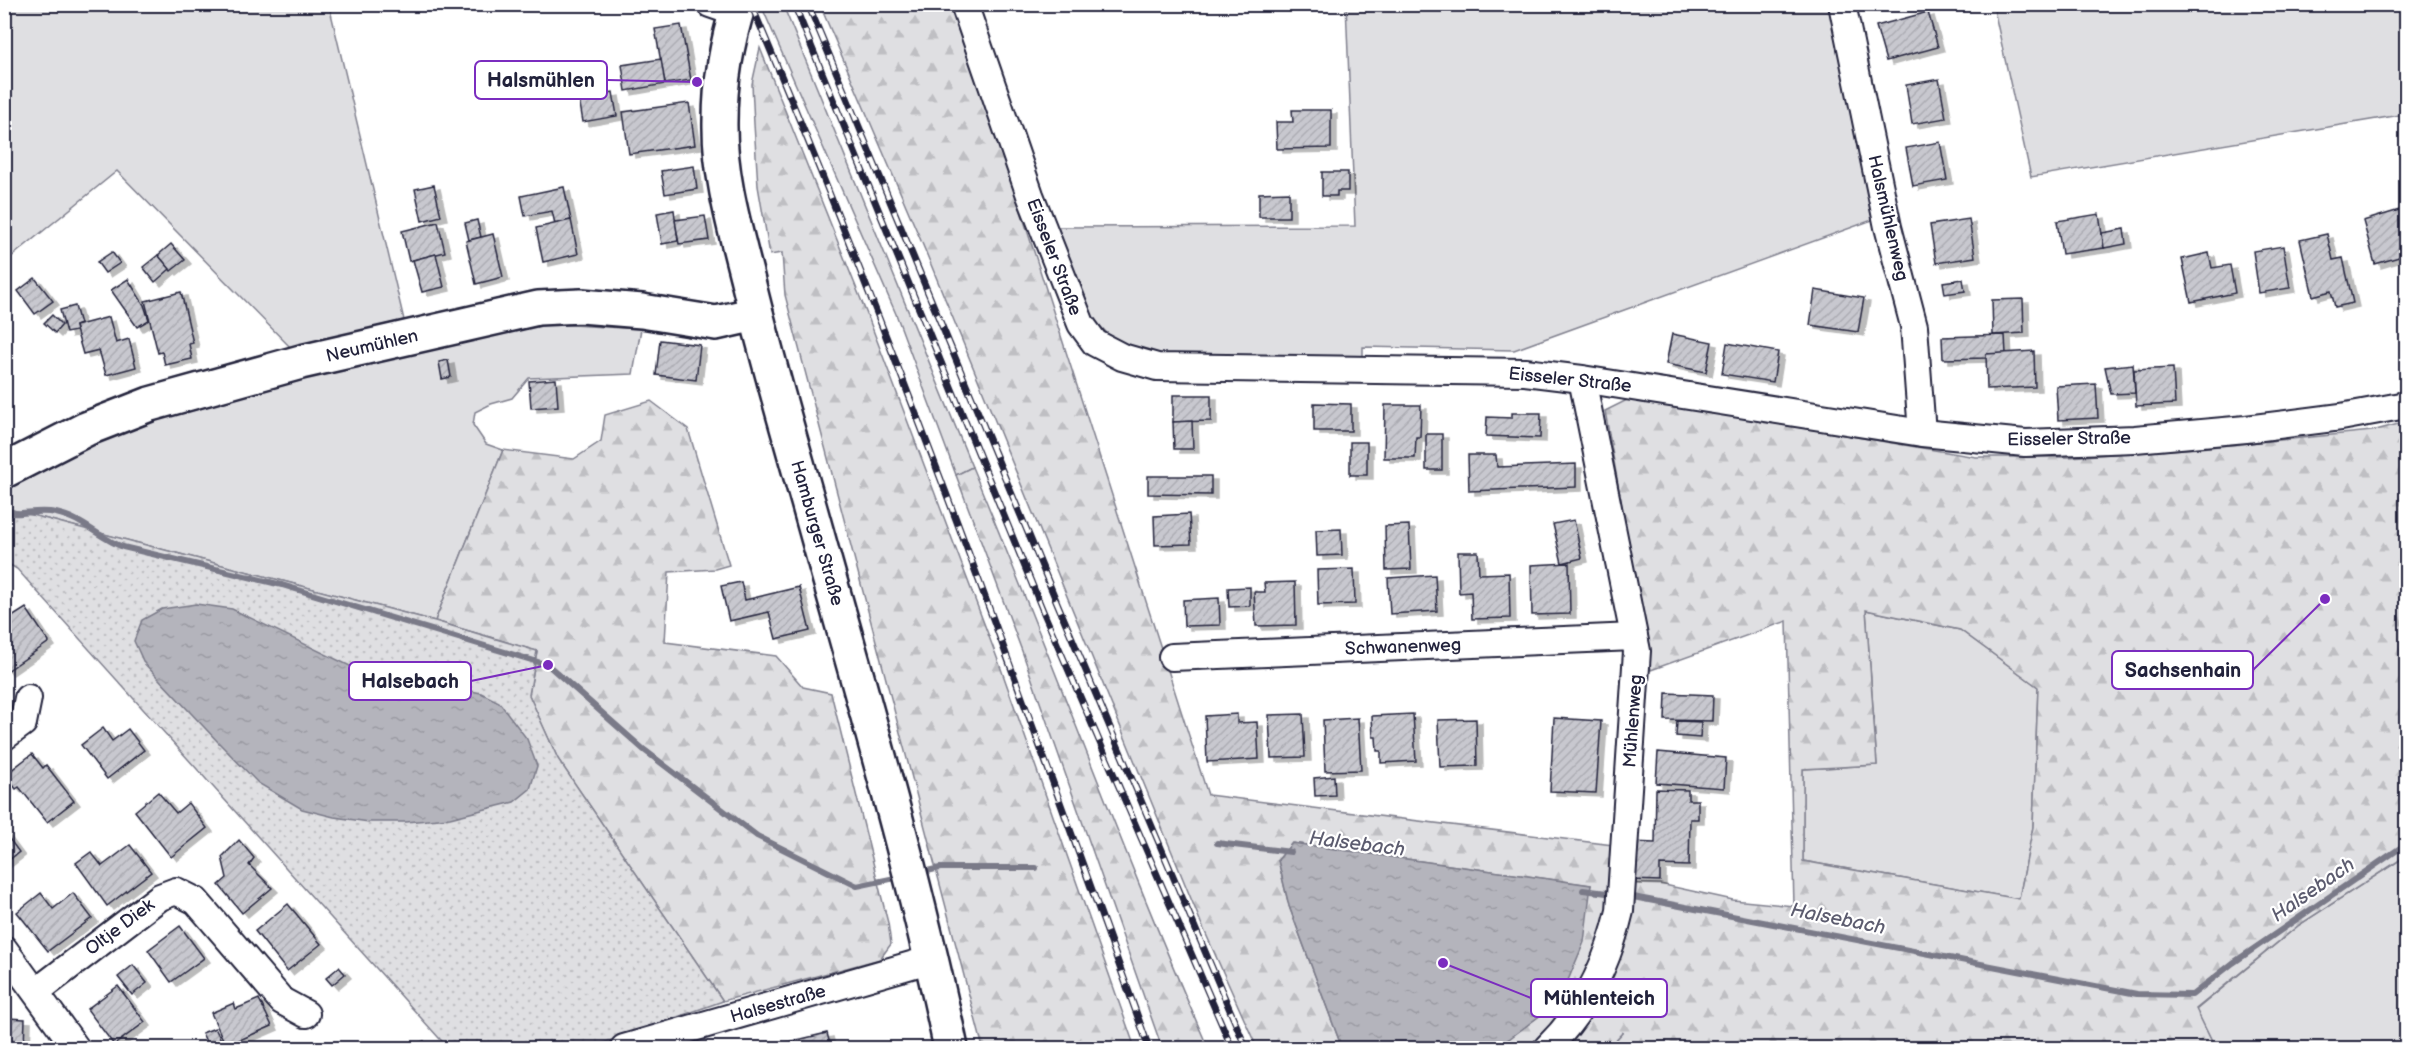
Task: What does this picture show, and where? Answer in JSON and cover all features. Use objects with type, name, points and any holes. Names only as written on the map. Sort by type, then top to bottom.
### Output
[{"type":"main road","name":"Hamburger Straße","points":[[729,7],[721,92],[721,141],[729,204],[756,314],[915,892],[951,1048]]},
{"type":"main road","name":"Neumühlen","points":[[4,471],[86,429],[150,404],[301,362],[538,308],[581,306],[622,309],[716,323],[756,314]]},
{"type":"street","name":"Eisseler Straße","points":[[964,4],[1030,195],[1081,324],[1095,343],[1122,357],[1157,367],[1525,372],[1922,433],[2025,443],[2136,439],[2246,429],[2341,417],[2406,405]]},
{"type":"street","name":"Halsmühlenweg","points":[[1842,4],[1888,227],[1914,326],[1922,433]]},
{"type":"street","name":"Mühlenweg","points":[[1547,1048],[1561,1035],[1598,980],[1614,938],[1620,911],[1637,651],[1582,379]]},
{"type":"street","name":"Schwanenweg","points":[[1172,657],[1634,637]]},
{"type":"street","points":[[4,737],[23,723],[27,698]]},
{"type":"street","name":"Oltje Diek","points":[[37,991],[160,897],[176,891],[196,901],[282,1001],[306,1014]]},
{"type":"street","points":[[4,949],[37,991],[76,1048]]},
{"type":"street","name":"Halsestraße","points":[[624,1048],[932,959]]},
{"type":"green space","points":[[1346,4],[1833,5],[1875,219],[1514,350],[1363,347],[1363,359],[1158,357],[1122,344],[1089,315],[1053,227],[1355,226]]},
{"type":"green space","points":[[5,5],[329,5],[404,320],[291,348],[117,171],[5,262]]},
{"type":"green space","points":[[761,5],[783,5],[972,467],[956,475],[896,314]]},
{"type":"green space","points":[[820,5],[955,5],[1208,795],[1613,845],[1617,883],[1660,884],[1733,900],[1794,906],[1787,621],[1651,670],[1605,411],[1629,399],[1976,457],[2069,457],[2199,448],[2372,431],[2406,422],[2406,856],[2299,925],[2196,1009],[2215,1048],[1609,1048],[1623,1032],[1608,1048],[1494,1048],[1542,1014],[1591,885],[1292,843],[1278,860],[1289,906],[1342,1048],[1257,1048],[1201,923],[925,250]],"holes":[[[1866,610],[1960,630],[2038,687],[2033,827],[2019,899],[1803,861],[1803,769],[1877,765]]]},
{"type":"green space","points":[[1993,5],[2406,5],[2406,114],[2031,177]]},
{"type":"green space","points":[[760,48],[870,322],[999,663],[1135,1048],[983,1048],[785,295],[782,253],[770,255],[758,186],[752,84]]},
{"type":"green space","points":[[519,322],[641,329],[633,374],[529,378],[512,398],[491,404],[475,412],[473,425],[486,444],[503,450],[435,621],[5,508],[5,491],[53,460],[125,424]]},
{"type":"green space","points":[[651,401],[688,429],[729,565],[715,569],[669,572],[665,642],[776,656],[803,687],[831,693],[888,923],[891,944],[880,959],[723,1001],[558,759],[529,695],[537,651],[435,621],[503,450],[574,459],[601,441],[605,415]]},
{"type":"green space","points":[[972,467],[1147,904],[1208,1048],[1162,1048],[1022,651],[956,475]]},
{"type":"green space","points":[[5,508],[435,621],[537,651],[529,695],[558,759],[723,1001],[589,1048],[448,1048],[17,569],[5,562]]},
{"type":"green space","points":[[1866,610],[1960,630],[2038,687],[2033,827],[2019,899],[1803,861],[1803,769],[1877,765]]},
{"type":"green space","points":[[2406,856],[2406,1048],[2215,1048],[2196,1010],[2299,925]]},
{"type":"water","points":[[196,604],[232,609],[377,679],[404,686],[457,688],[481,693],[499,702],[527,739],[537,766],[530,789],[514,802],[450,818],[406,822],[369,822],[302,809],[258,783],[144,663],[134,641],[142,620],[162,609]]},
{"type":"water","points":[[1292,843],[1591,885],[1584,942],[1566,985],[1542,1014],[1494,1048],[1342,1048],[1289,906],[1278,860]]},
{"type":"building","points":[[1928,12],[1938,47],[1886,61],[1876,26]]},
{"type":"building","points":[[681,25],[691,80],[665,84],[655,29]]},
{"type":"building","points":[[661,59],[665,84],[626,91],[622,65]]},
{"type":"building","points":[[1939,79],[1946,118],[1912,124],[1906,85]]},
{"type":"building","points":[[613,92],[617,116],[583,122],[579,98]]},
{"type":"building","points":[[689,103],[695,145],[629,154],[623,112]]},
{"type":"building","points":[[1292,110],[1331,110],[1331,148],[1277,149],[1276,122],[1293,122]]},
{"type":"building","points":[[1940,142],[1947,180],[1913,186],[1906,148]]},
{"type":"building","points":[[694,166],[697,189],[665,194],[661,171]]},
{"type":"building","points":[[1322,172],[1348,172],[1348,191],[1337,191],[1337,196],[1322,196]]},
{"type":"building","points":[[434,185],[441,216],[422,221],[415,189]]},
{"type":"building","points":[[564,187],[571,220],[555,224],[552,211],[525,216],[521,196]]},
{"type":"building","points":[[1289,192],[1289,217],[1259,217],[1259,193]]},
{"type":"building","points":[[2406,208],[2406,255],[2375,264],[2363,221]]},
{"type":"building","points":[[674,210],[678,241],[662,244],[657,213]]},
{"type":"building","points":[[2099,214],[2104,248],[2062,254],[2057,221]]},
{"type":"building","points":[[705,216],[709,240],[679,244],[675,220]]},
{"type":"building","points":[[1969,219],[1975,257],[1936,263],[1930,225]]},
{"type":"building","points":[[477,220],[481,237],[469,240],[465,223]]},
{"type":"building","points":[[571,220],[578,254],[543,262],[536,228]]},
{"type":"building","points":[[438,222],[445,252],[409,261],[402,231]]},
{"type":"building","points":[[2124,229],[2126,244],[2104,248],[2102,233]]},
{"type":"building","points":[[493,234],[503,277],[476,284],[466,241]]},
{"type":"building","points":[[2327,234],[2333,260],[2343,258],[2353,303],[2335,307],[2331,291],[2313,296],[2300,240]]},
{"type":"building","points":[[171,244],[185,260],[171,271],[158,255]]},
{"type":"building","points":[[2283,246],[2290,288],[2259,293],[2253,251]]},
{"type":"building","points":[[112,252],[120,263],[105,273],[97,262]]},
{"type":"building","points":[[2209,253],[2212,268],[2230,265],[2235,293],[2191,302],[2182,259]]},
{"type":"building","points":[[436,254],[444,287],[422,292],[413,260]]},
{"type":"building","points":[[158,255],[170,269],[155,282],[143,267]]},
{"type":"building","points":[[35,278],[53,301],[35,314],[18,291]]},
{"type":"building","points":[[128,279],[144,305],[149,320],[137,327],[111,290]]},
{"type":"building","points":[[1963,279],[1965,291],[1945,294],[1943,282]]},
{"type":"building","points":[[1815,290],[1864,298],[1858,332],[1810,325]]},
{"type":"building","points":[[181,292],[193,343],[189,344],[192,359],[165,365],[162,352],[158,353],[145,301]]},
{"type":"building","points":[[2023,299],[2024,333],[1993,335],[1992,300]]},
{"type":"building","points":[[75,306],[80,324],[75,326],[76,331],[66,333],[60,310]]},
{"type":"building","points":[[52,315],[62,325],[55,333],[44,323]]},
{"type":"building","points":[[109,317],[116,343],[129,339],[136,367],[106,375],[99,350],[83,354],[75,326]]},
{"type":"building","points":[[1672,334],[1712,342],[1706,372],[1666,364]]},
{"type":"building","points":[[2005,335],[2006,354],[1986,354],[1987,358],[1943,359],[1942,337]]},
{"type":"building","points":[[660,340],[700,345],[696,380],[656,375]]},
{"type":"building","points":[[1727,343],[1778,352],[1773,382],[1722,374]]},
{"type":"building","points":[[2034,351],[2035,387],[1987,389],[1986,354]]},
{"type":"building","points":[[448,360],[451,377],[442,379],[439,362]]},
{"type":"building","points":[[2133,364],[2135,393],[2111,394],[2105,367]]},
{"type":"building","points":[[2173,368],[2175,404],[2136,406],[2134,370]]},
{"type":"building","points":[[556,379],[558,406],[531,408],[529,381]]},
{"type":"building","points":[[2096,384],[2098,418],[2058,420],[2056,386]]},
{"type":"building","points":[[1173,395],[1211,395],[1211,421],[1173,422]]},
{"type":"building","points":[[1314,403],[1351,404],[1351,431],[1314,431]]},
{"type":"building","points":[[1385,405],[1421,405],[1420,437],[1416,437],[1415,458],[1384,458]]},
{"type":"building","points":[[1512,413],[1541,413],[1540,438],[1486,436],[1487,417],[1512,418]]},
{"type":"building","points":[[1192,421],[1193,449],[1174,449],[1173,422]]},
{"type":"building","points":[[1426,434],[1442,434],[1442,470],[1426,470]]},
{"type":"building","points":[[1350,442],[1367,442],[1367,475],[1350,475]]},
{"type":"building","points":[[1468,455],[1496,455],[1497,467],[1576,464],[1576,487],[1469,491]]},
{"type":"building","points":[[1148,476],[1211,476],[1211,495],[1148,494]]},
{"type":"building","points":[[1189,514],[1191,544],[1155,545],[1154,516]]},
{"type":"building","points":[[1574,520],[1582,558],[1562,563],[1553,524]]},
{"type":"building","points":[[1409,525],[1411,569],[1386,570],[1385,526]]},
{"type":"building","points":[[1341,529],[1342,555],[1317,556],[1316,530]]},
{"type":"building","points":[[1458,552],[1478,552],[1479,574],[1509,573],[1510,618],[1472,619],[1471,592],[1459,593]]},
{"type":"building","points":[[1569,563],[1570,614],[1532,615],[1531,565]]},
{"type":"building","points":[[1354,569],[1355,604],[1318,605],[1317,570]]},
{"type":"building","points":[[1435,575],[1437,611],[1390,614],[1388,578]]},
{"type":"building","points":[[741,582],[745,600],[799,587],[810,631],[776,639],[769,612],[729,621],[721,586]]},
{"type":"building","points":[[1295,582],[1296,625],[1256,626],[1254,592],[1265,592],[1264,583]]},
{"type":"building","points":[[1250,587],[1250,606],[1229,607],[1228,588]]},
{"type":"building","points":[[1219,598],[1220,625],[1184,626],[1183,600]]},
{"type":"building","points":[[26,608],[49,642],[7,671],[4,667],[4,622]]},
{"type":"building","points":[[1666,693],[1713,695],[1712,721],[1665,720]]},
{"type":"building","points":[[1237,714],[1237,723],[1257,722],[1259,759],[1207,762],[1205,716]]},
{"type":"building","points":[[1303,714],[1305,757],[1271,758],[1269,715]]},
{"type":"building","points":[[1413,714],[1416,761],[1381,763],[1381,751],[1377,751],[1376,737],[1373,737],[1372,716]]},
{"type":"building","points":[[1358,718],[1361,770],[1325,771],[1323,720]]},
{"type":"building","points":[[1554,718],[1601,721],[1596,793],[1550,791]]},
{"type":"building","points":[[1476,719],[1477,766],[1440,767],[1438,720]]},
{"type":"building","points":[[1677,721],[1701,722],[1700,738],[1676,736]]},
{"type":"building","points":[[103,728],[112,741],[128,729],[144,750],[107,779],[81,745]]},
{"type":"building","points":[[1658,752],[1726,758],[1724,788],[1656,783]]},
{"type":"building","points":[[32,754],[43,768],[46,765],[74,801],[47,822],[19,787],[16,789],[5,775]]},
{"type":"building","points":[[1334,776],[1335,795],[1315,796],[1314,778]]},
{"type":"building","points":[[1656,789],[1688,790],[1688,800],[1698,800],[1698,819],[1690,819],[1689,866],[1660,865],[1660,881],[1631,880],[1632,842],[1655,843]]},
{"type":"building","points":[[158,792],[176,813],[188,803],[207,828],[171,857],[135,811]]},
{"type":"building","points":[[4,832],[19,852],[4,864]]},
{"type":"building","points":[[239,840],[254,858],[249,865],[272,888],[242,913],[219,885],[227,878],[222,857]]},
{"type":"building","points":[[130,845],[151,872],[107,906],[76,863],[91,852],[102,866]]},
{"type":"building","points":[[41,893],[53,909],[73,893],[92,918],[48,951],[17,912]]},
{"type":"building","points":[[288,904],[321,944],[287,971],[255,931]]},
{"type":"building","points":[[180,926],[204,958],[171,982],[148,950]]},
{"type":"building","points":[[133,965],[147,983],[132,995],[118,977]]},
{"type":"building","points":[[339,967],[345,974],[332,985],[326,978]]},
{"type":"building","points":[[118,986],[145,1022],[114,1045],[87,1009]]},
{"type":"building","points":[[259,999],[272,1026],[226,1046],[211,1013],[234,1003],[236,1009]]},
{"type":"building","points":[[7,1018],[25,1019],[24,1048],[5,1048]]},
{"type":"building","points":[[215,1028],[225,1048],[209,1048],[202,1033]]},
{"type":"building","points":[[827,1033],[831,1048],[785,1048],[784,1043]]},
{"type":"building","points":[[424,1041],[427,1048],[405,1048]]},
{"type":"waterway","name":"Halsebach","points":[[4,513],[56,513],[74,519],[123,547],[282,585],[548,665],[643,749],[757,836],[857,886],[900,877]]},
{"type":"waterway","name":"Halsebach","points":[[1217,843],[1291,852]]},
{"type":"waterway","name":"Halsebach","points":[[1628,896],[2137,994],[2192,995],[2233,963],[2406,844]]},
{"type":"waterway","name":"Halsebach","points":[[919,873],[940,868],[1036,868]]},
{"type":"waterway","name":"Halsebach","points":[[1583,890],[1615,894]]},
{"type":"railway","points":[[751,4],[908,393],[1006,654],[1149,1048]]},
{"type":"railway","points":[[794,4],[1043,611],[1232,1048]]},
{"type":"railway","points":[[808,4],[1058,605],[1246,1048]]},
{"type":"place","name":"Halsmühlen","points":[[697,82]]},
{"type":"place","name":"Sachsenhain","points":[[2325,599]]},
{"type":"place","name":"Halsebach","points":[[548,665]]},
{"type":"place","name":"Mühlenteich","points":[[1443,963]]}]
